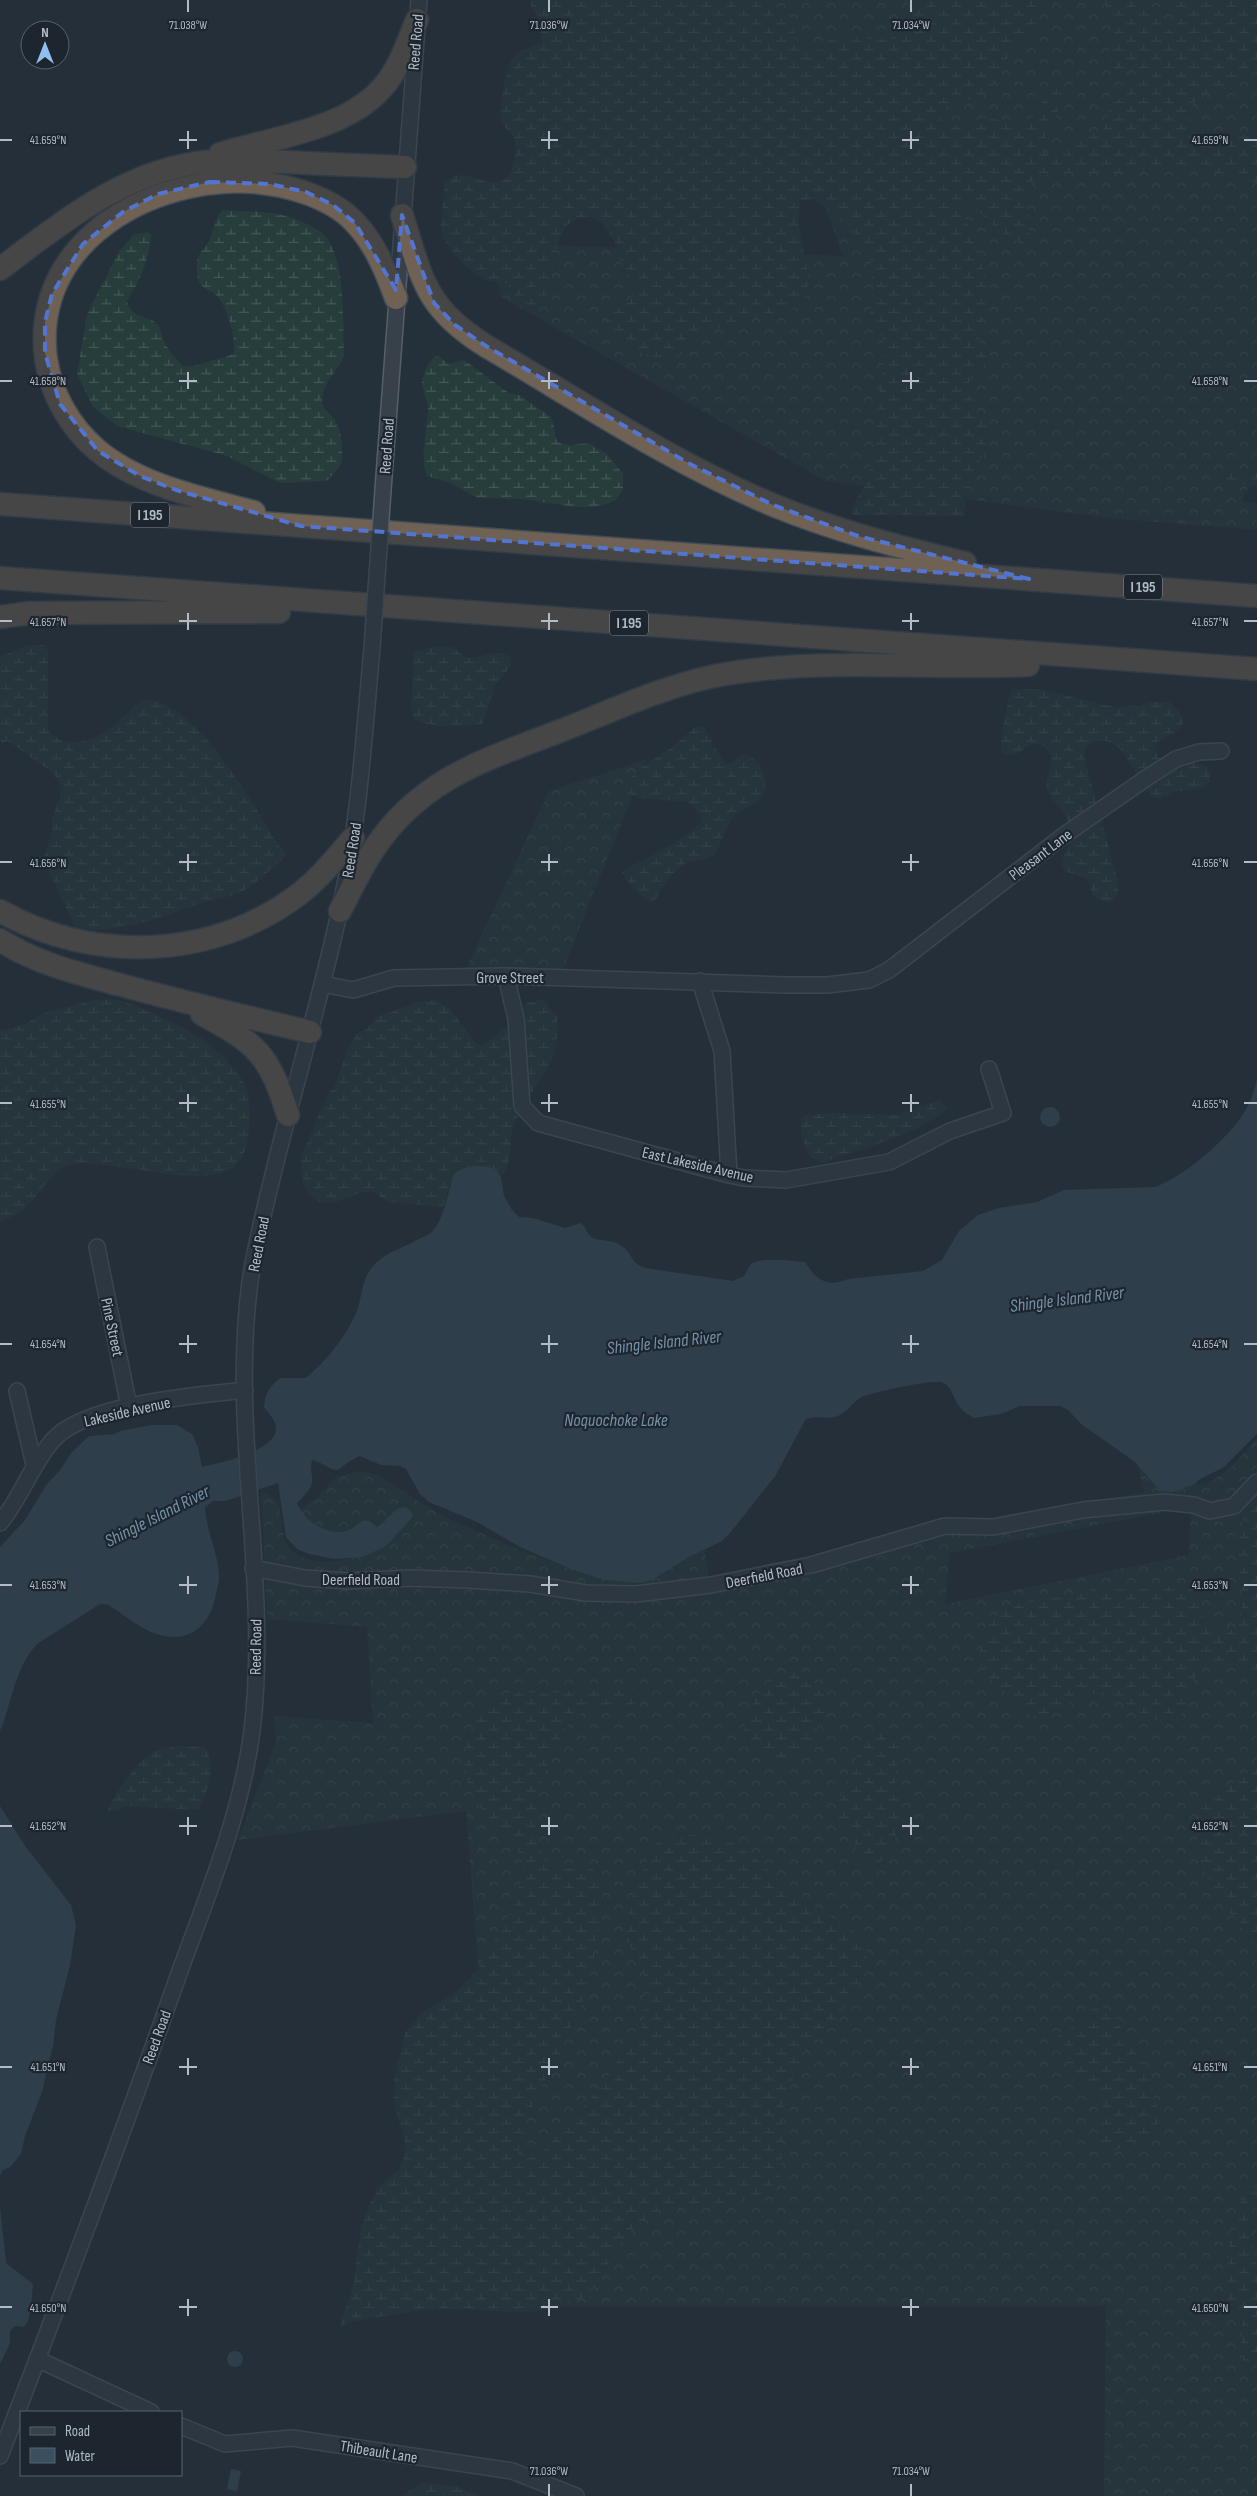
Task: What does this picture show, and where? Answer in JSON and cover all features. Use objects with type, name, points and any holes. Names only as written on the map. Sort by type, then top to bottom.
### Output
[{"type":"highway","points":[[0,269],[54,228],[97,200],[140,179],[326,123],[356,110],[386,83],[401,57],[418,10]]},
{"type":"highway","points":[[185,165],[246,161],[406,167]]},
{"type":"highway","points":[[301,526],[157,483],[110,459],[87,441],[60,404],[47,366],[45,322],[58,280],[73,256],[94,233],[107,222],[141,202],[158,194],[191,186],[224,181],[252,182],[306,192],[344,213],[365,234],[378,255],[396,298]]},
{"type":"highway","points":[[402,215],[426,288],[443,314],[470,336],[546,381],[690,464],[773,505],[858,536],[1029,579]]},
{"type":"highway","name":"I 195","points":[[0,504],[1257,596]]},
{"type":"highway","name":"I 195","points":[[0,578],[1257,669]]},
{"type":"highway","points":[[0,617],[29,613],[265,612],[394,607]]},
{"type":"highway","points":[[340,910],[373,850],[385,834],[413,803],[446,778],[493,757],[667,689],[726,674],[799,668],[904,665],[999,666],[1130,660]]},
{"type":"highway","points":[[0,911],[51,935],[90,944],[146,947],[188,943],[228,932],[280,906],[315,880],[353,838]]},
{"type":"highway","points":[[0,940],[58,967],[177,1000],[310,1032]]},
{"type":"highway","points":[[177,1000],[240,1036],[260,1053],[276,1079],[288,1115]]},
{"type":"street","name":"Reed Road","points":[[0,2456],[168,2003],[239,1798],[252,1732],[257,1641],[249,1498],[244,1336],[251,1278],[262,1218],[323,984],[340,910],[353,838],[372,648],[418,10]]},
{"type":"street","name":"Pleasant Lane","points":[[869,980],[889,970],[1063,836],[1145,778],[1176,759],[1199,752],[1221,751]]},
{"type":"street","name":"Grove Street","points":[[323,984],[353,990],[394,978],[506,976],[827,985],[869,980]]},
{"type":"street","name":"East Lakeside Avenue","points":[[506,976],[516,1019],[522,1106],[538,1123],[744,1178],[786,1180],[889,1162],[950,1131],[1003,1113],[989,1068]]},
{"type":"street","points":[[700,981],[722,1051],[729,1175]]},
{"type":"street","name":"Pine Street","points":[[97,1247],[130,1407]]},
{"type":"street","points":[[17,1390],[34,1465]]},
{"type":"street","name":"Lakeside Avenue","points":[[0,1523],[34,1465],[58,1434],[73,1424],[130,1407],[246,1390]]},
{"type":"street","name":"Deerfield Road","points":[[253,1568],[314,1579],[348,1581],[410,1578],[468,1580],[530,1584],[586,1593],[636,1594],[711,1585],[811,1565],[945,1526],[994,1527],[1083,1510],[1164,1502],[1194,1505],[1210,1511],[1234,1506],[1257,1482]]},
{"type":"street","points":[[37,2359],[149,2411]]},
{"type":"street","name":"Thibeault Lane","points":[[182,2426],[225,2444],[292,2438],[512,2471],[576,2496]]},
{"type":"highlighted area","points":[[210,182],[270,184],[306,192],[333,205],[355,223],[396,290],[402,215],[434,303],[455,325],[486,346],[690,464],[773,505],[858,536],[1029,579],[301,526],[176,490],[140,476],[98,451],[60,404],[45,353],[45,322],[52,294],[83,244],[123,212],[158,194]]},
{"type":"green space","points":[[531,0],[754,0],[780,7],[789,13],[797,41],[815,51],[823,50],[827,42],[837,36],[892,39],[912,34],[917,25],[905,0],[1058,0],[1036,15],[1036,33],[1010,53],[989,94],[948,105],[940,111],[939,118],[954,127],[984,118],[1023,123],[1036,114],[1050,89],[1059,87],[1062,90],[1061,105],[1041,147],[1046,154],[1057,151],[1078,136],[1103,131],[1110,108],[1141,77],[1138,63],[1130,61],[1124,74],[1114,75],[1111,71],[1109,47],[1116,24],[1103,0],[1152,0],[1158,21],[1171,32],[1178,27],[1175,0],[1257,0],[1257,74],[1250,72],[1242,75],[1236,89],[1211,91],[1198,97],[1191,110],[1191,120],[1202,129],[1257,136],[1257,183],[1228,175],[1204,172],[1196,168],[1163,166],[1120,173],[1041,175],[1034,181],[1028,195],[1030,239],[1023,244],[1013,240],[999,230],[974,206],[965,201],[963,211],[974,236],[986,283],[985,304],[979,341],[981,348],[987,353],[987,358],[982,367],[971,377],[966,390],[975,411],[986,423],[989,444],[969,480],[964,509],[965,516],[852,515],[854,505],[867,478],[875,449],[878,403],[884,365],[884,344],[881,334],[869,319],[873,290],[871,261],[853,230],[838,214],[813,199],[800,201],[799,228],[808,275],[808,285],[804,300],[799,305],[785,313],[742,321],[715,329],[673,359],[657,358],[637,351],[617,341],[604,331],[606,321],[613,310],[630,300],[639,289],[625,272],[614,241],[605,227],[595,218],[580,217],[567,225],[556,249],[550,289],[539,311],[519,306],[514,293],[507,284],[485,280],[471,271],[456,256],[444,239],[441,224],[445,182],[454,176],[462,175],[488,182],[501,181],[507,178],[513,166],[515,141],[502,122],[502,99],[508,68],[514,56],[542,43],[539,21],[531,6]]},
{"type":"green space","points":[[750,0],[1257,0],[1257,483],[1245,491],[1242,500],[1257,503],[1257,530],[1109,518],[826,481],[501,297],[487,243],[843,256]]},
{"type":"green space","points":[[222,210],[271,213],[289,217],[319,231],[325,236],[332,247],[337,261],[342,293],[344,356],[325,387],[322,403],[324,409],[334,418],[339,428],[342,456],[340,466],[327,481],[280,483],[227,456],[117,426],[93,407],[77,374],[87,314],[119,252],[133,235],[147,232],[151,234],[149,252],[140,277],[127,301],[129,307],[136,314],[150,319],[159,326],[166,345],[183,366],[194,366],[234,354],[232,329],[223,305],[219,298],[201,285],[197,273],[199,255],[210,239],[216,220]]},
{"type":"green space","points":[[438,355],[448,364],[464,360],[509,393],[519,395],[550,416],[557,442],[569,445],[588,443],[607,454],[623,474],[623,490],[616,500],[593,507],[574,507],[523,499],[477,498],[451,483],[427,476],[424,451],[428,407],[422,381],[428,364]]},
{"type":"green space","points":[[1257,471],[1257,487],[1223,480],[1223,477],[1231,473]]},
{"type":"green space","points":[[29,645],[44,645],[48,652],[48,729],[55,737],[71,742],[82,742],[101,735],[110,729],[142,700],[162,703],[182,715],[221,756],[279,846],[288,854],[254,884],[233,895],[123,927],[89,930],[75,927],[46,866],[45,855],[52,831],[52,818],[61,794],[59,782],[52,772],[8,741],[0,743],[0,657]]},
{"type":"green space","points":[[440,646],[452,647],[467,658],[500,653],[511,658],[511,666],[495,686],[483,723],[468,726],[438,726],[414,719],[411,708],[414,651]]},
{"type":"green space","points":[[1013,689],[1041,689],[1103,705],[1120,707],[1140,706],[1150,702],[1170,702],[1178,710],[1183,722],[1178,730],[1157,742],[1156,750],[1158,757],[1167,763],[1201,764],[1210,771],[1210,783],[1200,789],[1173,792],[1159,799],[1150,794],[1121,750],[1112,743],[1100,741],[1086,746],[1084,756],[1118,881],[1118,893],[1112,901],[1104,902],[1094,897],[1086,878],[1065,871],[1062,866],[1070,829],[1066,817],[1051,797],[1046,786],[1051,765],[1050,754],[1047,749],[1035,744],[1013,755],[1001,751],[1002,730],[1010,693]]},
{"type":"green space","points":[[703,726],[726,764],[733,763],[742,754],[748,755],[758,763],[764,776],[765,789],[760,799],[734,816],[714,854],[684,865],[669,879],[654,902],[649,901],[636,890],[622,872],[693,830],[701,822],[701,815],[688,802],[638,798],[628,793],[630,779],[642,767],[674,746],[694,728]]},
{"type":"green space","points":[[647,759],[560,977],[462,978],[549,791]]},
{"type":"green space","points":[[542,999],[557,1016],[555,1049],[545,1073],[515,1122],[511,1136],[508,1164],[501,1177],[495,1169],[454,1175],[443,1207],[389,1202],[373,1192],[362,1192],[333,1203],[319,1202],[308,1193],[303,1184],[301,1157],[328,1094],[335,1086],[349,1046],[357,1034],[367,1029],[376,1017],[419,1002],[436,1000],[451,1010],[476,1044],[484,1045],[508,1025],[527,1003]]},
{"type":"green space","points":[[95,1000],[118,1000],[156,1015],[200,1038],[229,1062],[241,1078],[248,1094],[249,1126],[244,1152],[236,1165],[223,1173],[204,1176],[159,1173],[90,1163],[66,1166],[54,1175],[22,1210],[0,1222],[0,1031],[26,1024],[43,1013]]},
{"type":"green space","points":[[940,1100],[948,1109],[919,1127],[887,1141],[821,1163],[810,1156],[804,1145],[801,1120],[805,1115],[832,1113],[896,1115]]},
{"type":"green space","points":[[1257,1438],[1257,2496],[1104,2496],[1106,2306],[527,2307],[478,1964],[466,1811],[238,1840],[276,1742],[274,1716],[373,1723],[367,1627],[267,1619],[261,1492],[275,1499],[280,1511],[285,1540],[290,1549],[307,1559],[317,1561],[339,1561],[358,1556],[324,1542],[298,1511],[318,1497],[337,1476],[362,1471],[378,1475],[442,1516],[508,1545],[569,1568],[702,1533],[709,1576],[1144,1492],[1137,1462],[1192,1484],[1210,1482],[1237,1461]],"holes":[[[1191,1507],[1189,1555],[945,1604],[950,1553]]]},
{"type":"green space","points":[[1257,1480],[1257,1682],[1237,1666],[1221,1662],[1210,1663],[1202,1668],[1196,1676],[1185,1707],[1176,1723],[1165,1723],[1146,1716],[1104,1692],[1081,1696],[1050,1716],[1033,1716],[1015,1706],[1003,1690],[986,1675],[980,1664],[980,1647],[991,1619],[1017,1605],[1085,1592],[1189,1585],[1198,1593],[1204,1618],[1216,1631],[1233,1630],[1238,1622],[1242,1602],[1239,1557],[1241,1530]]},
{"type":"green space","points":[[794,1671],[818,1685],[824,1692],[827,1700],[827,1709],[818,1729],[799,1754],[789,1764],[778,1768],[763,1755],[747,1747],[744,1742],[744,1726],[755,1699],[767,1683]]},
{"type":"green space","points":[[618,1687],[632,1690],[640,1695],[639,1701],[632,1705],[588,1710],[571,1723],[562,1735],[547,1766],[538,1799],[536,1830],[541,1854],[553,1866],[569,1869],[593,1869],[599,1877],[600,1909],[593,1964],[581,2007],[528,2114],[518,2154],[527,2159],[543,2151],[602,2086],[613,2067],[639,2036],[644,2019],[645,1978],[631,1948],[626,1925],[631,1901],[653,1846],[664,1837],[674,1834],[716,1836],[737,1845],[757,1860],[797,1897],[862,1937],[867,1951],[867,1962],[859,1987],[835,2020],[827,2026],[804,2054],[795,2073],[784,2103],[780,2182],[767,2192],[744,2202],[682,2205],[673,2209],[663,2210],[649,2217],[625,2237],[594,2289],[582,2298],[566,2305],[550,2309],[518,2312],[451,2309],[426,2310],[350,2322],[341,2326],[341,2319],[349,2301],[354,2281],[361,2227],[377,2189],[399,2169],[404,2156],[405,2143],[395,2108],[394,2079],[405,2033],[424,2011],[452,1995],[478,1970],[512,1909],[522,1877],[522,1862],[518,1851],[480,1807],[467,1782],[464,1755],[475,1719],[484,1707],[498,1697],[513,1692],[555,1693]]},
{"type":"green space","points":[[873,1730],[895,1733],[906,1741],[895,1780],[895,1788],[902,1801],[895,1839],[886,1857],[872,1868],[859,1860],[853,1836],[842,1827],[837,1819],[837,1806],[861,1744]]},
{"type":"green space","points":[[175,1746],[204,1747],[208,1754],[211,1770],[210,1778],[199,1810],[124,1806],[119,1811],[107,1811],[121,1787],[142,1761],[156,1751]]},
{"type":"green space","points":[[1257,1761],[1257,1946],[1225,1906],[1208,1877],[1201,1862],[1197,1829],[1198,1817],[1205,1800],[1214,1792],[1246,1774]]},
{"type":"green space","points":[[1102,2007],[1114,2016],[1151,2084],[1160,2119],[1146,2136],[1124,2147],[1110,2151],[1103,2145],[1094,2128],[1103,2110],[1103,2097],[1095,2089],[1071,2080],[1069,2058],[1059,2041],[1059,2034],[1084,2020],[1094,2008]]},
{"type":"green space","points":[[1256,2186],[1257,2195],[1250,2211],[1250,2226],[1257,2271],[1257,2361],[1248,2364],[1244,2362],[1242,2353],[1241,2320],[1228,2301],[1227,2275],[1233,2220],[1248,2192]]},
{"type":"green space","points":[[424,2482],[457,2487],[481,2496],[401,2496]]},
{"type":"water","name":"Noquochoke Lake","points":[[1257,1079],[1257,1434],[1224,1467],[1200,1479],[1195,1484],[1172,1492],[1160,1491],[1135,1462],[1081,1424],[1068,1410],[1060,1406],[1020,1406],[1001,1414],[974,1418],[960,1408],[950,1389],[945,1384],[935,1382],[913,1385],[886,1390],[860,1398],[842,1414],[835,1417],[805,1420],[776,1475],[722,1541],[687,1558],[652,1580],[641,1583],[604,1580],[571,1569],[520,1547],[477,1522],[429,1502],[420,1494],[406,1469],[400,1466],[381,1465],[360,1456],[338,1470],[331,1469],[312,1460],[311,1485],[297,1503],[300,1510],[311,1522],[333,1532],[349,1530],[365,1521],[377,1527],[399,1508],[404,1507],[413,1514],[411,1519],[386,1546],[363,1557],[334,1559],[309,1554],[297,1549],[286,1537],[278,1483],[226,1501],[213,1501],[205,1507],[207,1525],[217,1558],[219,1580],[213,1605],[204,1623],[197,1630],[188,1634],[179,1637],[169,1637],[151,1632],[107,1604],[100,1604],[37,1644],[19,1674],[0,1731],[0,1547],[25,1520],[47,1484],[61,1469],[71,1453],[89,1436],[115,1434],[120,1431],[152,1425],[177,1425],[192,1434],[198,1447],[202,1467],[248,1454],[261,1448],[270,1441],[275,1432],[275,1423],[264,1407],[265,1398],[270,1388],[280,1378],[306,1378],[328,1356],[352,1322],[370,1270],[386,1255],[433,1231],[443,1212],[454,1174],[458,1171],[473,1166],[485,1166],[495,1169],[501,1177],[504,1196],[512,1210],[519,1217],[533,1218],[565,1228],[581,1223],[591,1237],[620,1244],[636,1263],[645,1268],[733,1281],[744,1276],[750,1266],[758,1261],[786,1260],[805,1262],[818,1278],[834,1283],[848,1279],[923,1271],[942,1260],[959,1231],[978,1215],[999,1208],[1037,1202],[1064,1190],[1155,1187],[1168,1181],[1195,1163],[1222,1140],[1250,1102]]},
{"type":"water","points":[[1050,1107],[1057,1110],[1060,1117],[1057,1124],[1050,1127],[1043,1124],[1040,1117],[1043,1110]]},
{"type":"water","points":[[0,1806],[25,1846],[71,1905],[76,1925],[70,1965],[56,2020],[53,2046],[42,2092],[25,2136],[21,2154],[0,2175]]},
{"type":"water","points":[[0,2206],[6,2263],[33,2284],[28,2321],[24,2327],[15,2326],[10,2331],[10,2343],[0,2364]]},
{"type":"water","points":[[235,2351],[241,2353],[243,2359],[241,2365],[235,2367],[229,2365],[227,2359],[229,2353]]},
{"type":"water","points":[[231,2469],[241,2471],[237,2491],[227,2489]]},
{"type":"water label","name":"Shingle Island River","points":[[1067,1299]]},
{"type":"water label","name":"Shingle Island River","points":[[664,1342]]},
{"type":"water label","name":"Shingle Island River","points":[[157,1516]]}]
